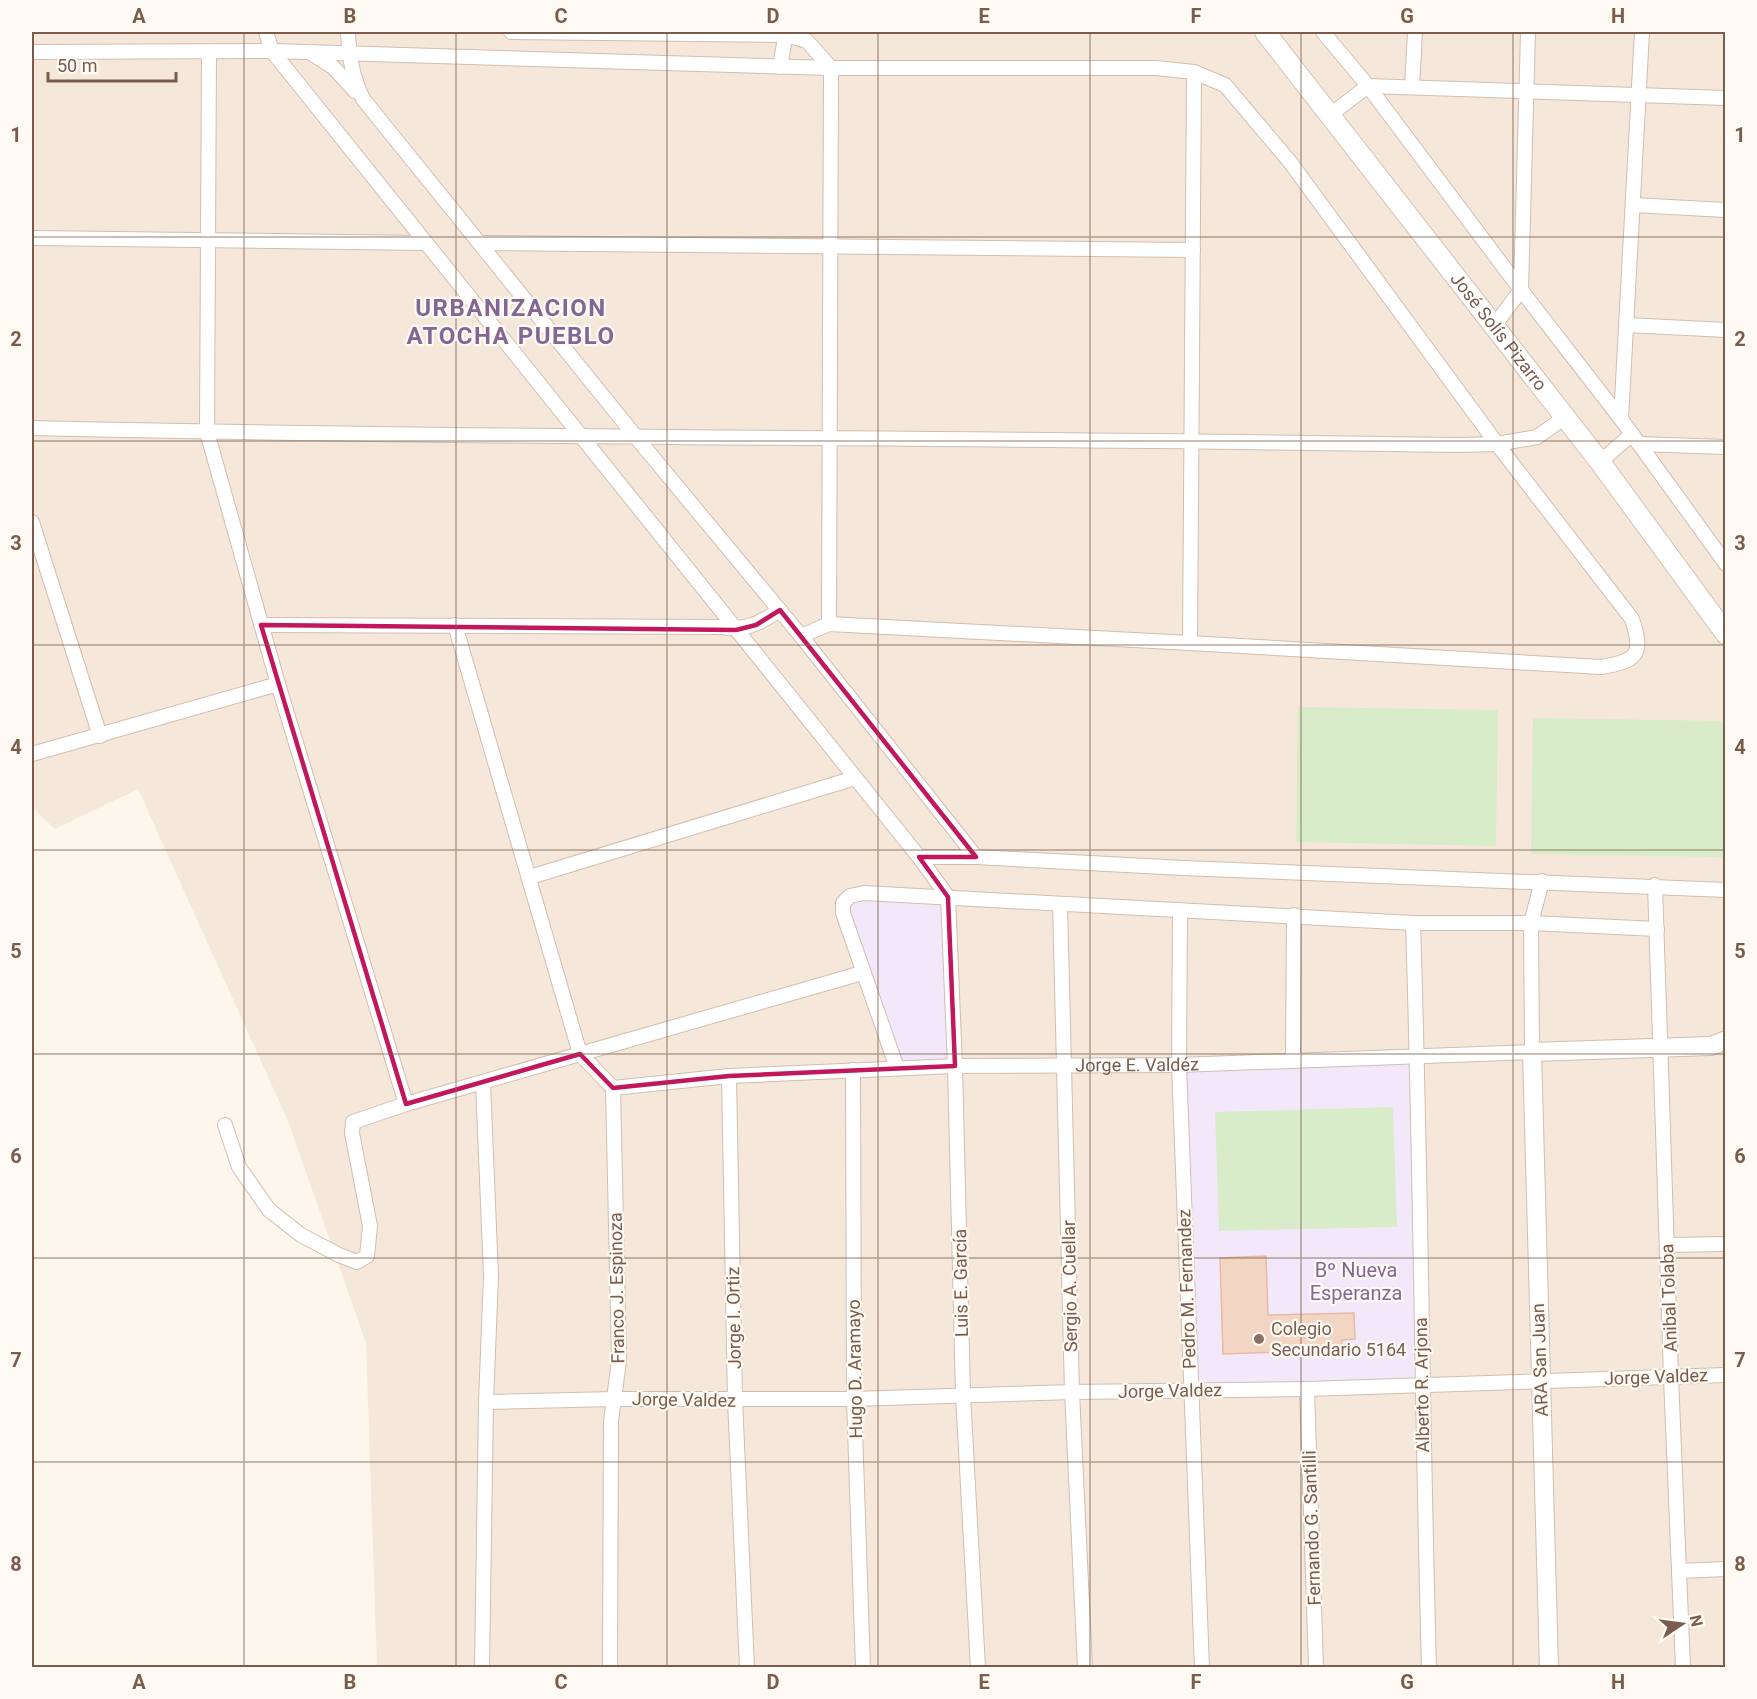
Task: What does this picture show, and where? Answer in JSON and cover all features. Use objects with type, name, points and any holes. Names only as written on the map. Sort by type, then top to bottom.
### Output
[{"type":"main road","name":"José Solís Pizarro","points":[[1265,32],[1600,462],[1725,634]]},
{"type":"street","points":[[266,32],[272,51],[919,857],[948,897]]},
{"type":"street","points":[[348,32],[348,54],[354,80],[363,99]]},
{"type":"street","points":[[511,32],[786,33],[807,41],[831,68],[829,624]]},
{"type":"street","points":[[1323,32],[1368,86],[1521,290],[1622,419],[1725,562]]},
{"type":"street","points":[[1412,87],[1415,32]]},
{"type":"street","points":[[1494,326],[1521,290],[1528,32]]},
{"type":"street","points":[[1622,419],[1642,32]]},
{"type":"street","points":[[780,67],[786,33]]},
{"type":"street","points":[[32,52],[272,51],[780,67],[1145,68],[1194,72],[1226,85],[1290,162],[1497,444],[1632,619],[1637,634],[1637,650],[1632,659],[1601,667],[829,624],[801,636]]},
{"type":"street","points":[[209,52],[207,432],[278,684],[406,1104]]},
{"type":"street","points":[[310,53],[333,67],[363,99],[636,437],[780,610],[976,857]]},
{"type":"street","points":[[1190,643],[1194,72]]},
{"type":"street","points":[[1330,115],[1368,86],[1725,98]]},
{"type":"street","points":[[1633,205],[1725,210]]},
{"type":"street","points":[[32,238],[425,243]]},
{"type":"street","points":[[481,243],[1192,250]]},
{"type":"street","points":[[1627,325],[1725,330]]},
{"type":"street","points":[[32,428],[581,437],[1191,440],[1459,445],[1497,444],[1537,437],[1564,418]]},
{"type":"street","points":[[1600,462],[1636,439],[1725,447]]},
{"type":"street","points":[[32,522],[100,736]]},
{"type":"street","points":[[261,625],[720,627],[736,630],[756,625],[780,610]]},
{"type":"street","points":[[455,625],[580,1054],[613,1088]]},
{"type":"street","points":[[32,754],[278,684]]},
{"type":"street","points":[[530,876],[855,778]]},
{"type":"street","points":[[919,857],[976,857],[1183,868],[1655,885],[1725,890]]},
{"type":"street","points":[[1532,1052],[1531,923],[1542,881]]},
{"type":"street","name":"Anibal Tolaba","points":[[1655,885],[1683,1668]]},
{"type":"street","points":[[897,1068],[843,913],[843,903],[850,896],[864,893],[1413,922],[1531,923],[1657,929]]},
{"type":"street","name":"Luis E. García","points":[[948,897],[956,1066],[963,1395],[978,1668]]},
{"type":"street","name":"Sergio A. Cuellar","points":[[1060,904],[1072,1392],[1085,1668]]},
{"type":"street","name":"Pedro M. Fernandez","points":[[1180,910],[1179,1065],[1202,1668]]},
{"type":"street","points":[[1293,1061],[1294,915]]},
{"type":"street","name":"Alberto R. Arjona","points":[[1413,922],[1421,1385],[1429,1668]]},
{"type":"street","points":[[225,1125],[239,1167],[269,1210],[301,1235],[357,1262],[367,1256],[369,1226],[352,1133],[353,1122],[406,1104],[862,973]]},
{"type":"street","name":"Jorge E. Valdéz","points":[[613,1088],[729,1076],[897,1068],[1065,1064],[1179,1065],[1711,1046],[1725,1040]]},
{"type":"street","name":"ARA San Juan","points":[[1532,1052],[1549,1668]]},
{"type":"street","name":"Hugo D. Aramayo","points":[[853,1070],[854,1400],[863,1668]]},
{"type":"street","name":"Jorge I. Ortiz","points":[[729,1076],[735,1400],[747,1668]]},
{"type":"street","points":[[482,1668],[486,1402],[491,1276],[483,1083]]},
{"type":"street","name":"Franco J. Espinoza","points":[[610,1668],[611,1421],[619,1361],[613,1088]]},
{"type":"street","points":[[1667,1245],[1725,1244]]},
{"type":"street","name":"Jorge Valdez","points":[[486,1402],[614,1399],[854,1400],[1072,1392],[1307,1389],[1725,1375]]},
{"type":"street","name":"Fernando G. Santilli","points":[[1307,1389],[1316,1668]]},
{"type":"street","points":[[1679,1571],[1725,1569]]},
{"type":"highlighted area","points":[[780,610],[976,857],[919,857],[948,897],[955,1066],[729,1076],[613,1088],[580,1054],[406,1104],[261,625],[736,630],[756,625]]},
{"type":"shaded area","points":[[32,32],[1725,32],[1725,1667],[377,1667],[366,1343],[288,1121],[138,789],[55,829],[32,807]]},
{"type":"shaded area","points":[[851,897],[947,899],[955,1065],[898,1067],[845,903]]},
{"type":"shaded area","points":[[1415,1058],[1420,1383],[1193,1389],[1182,1066]]},
{"type":"green space","points":[[1298,707],[1498,710],[1496,846],[1296,842]]},
{"type":"green space","points":[[1533,718],[1725,721],[1725,857],[1531,854]]},
{"type":"green space","points":[[1393,1107],[1397,1227],[1219,1231],[1215,1112]]},
{"type":"building","points":[[1266,1256],[1268,1315],[1354,1313],[1355,1339],[1342,1340],[1342,1350],[1223,1354],[1220,1258]]},
{"type":"place","name":"Colegio Secundario 5164","points":[[1259,1339]]},
{"type":"district","name":"URBANIZACION ATOCHA PUEBLO","points":[[511,322]]},
{"type":"district","name":"Bº Nueva Esperanza","points":[[1356,1282]]}]
